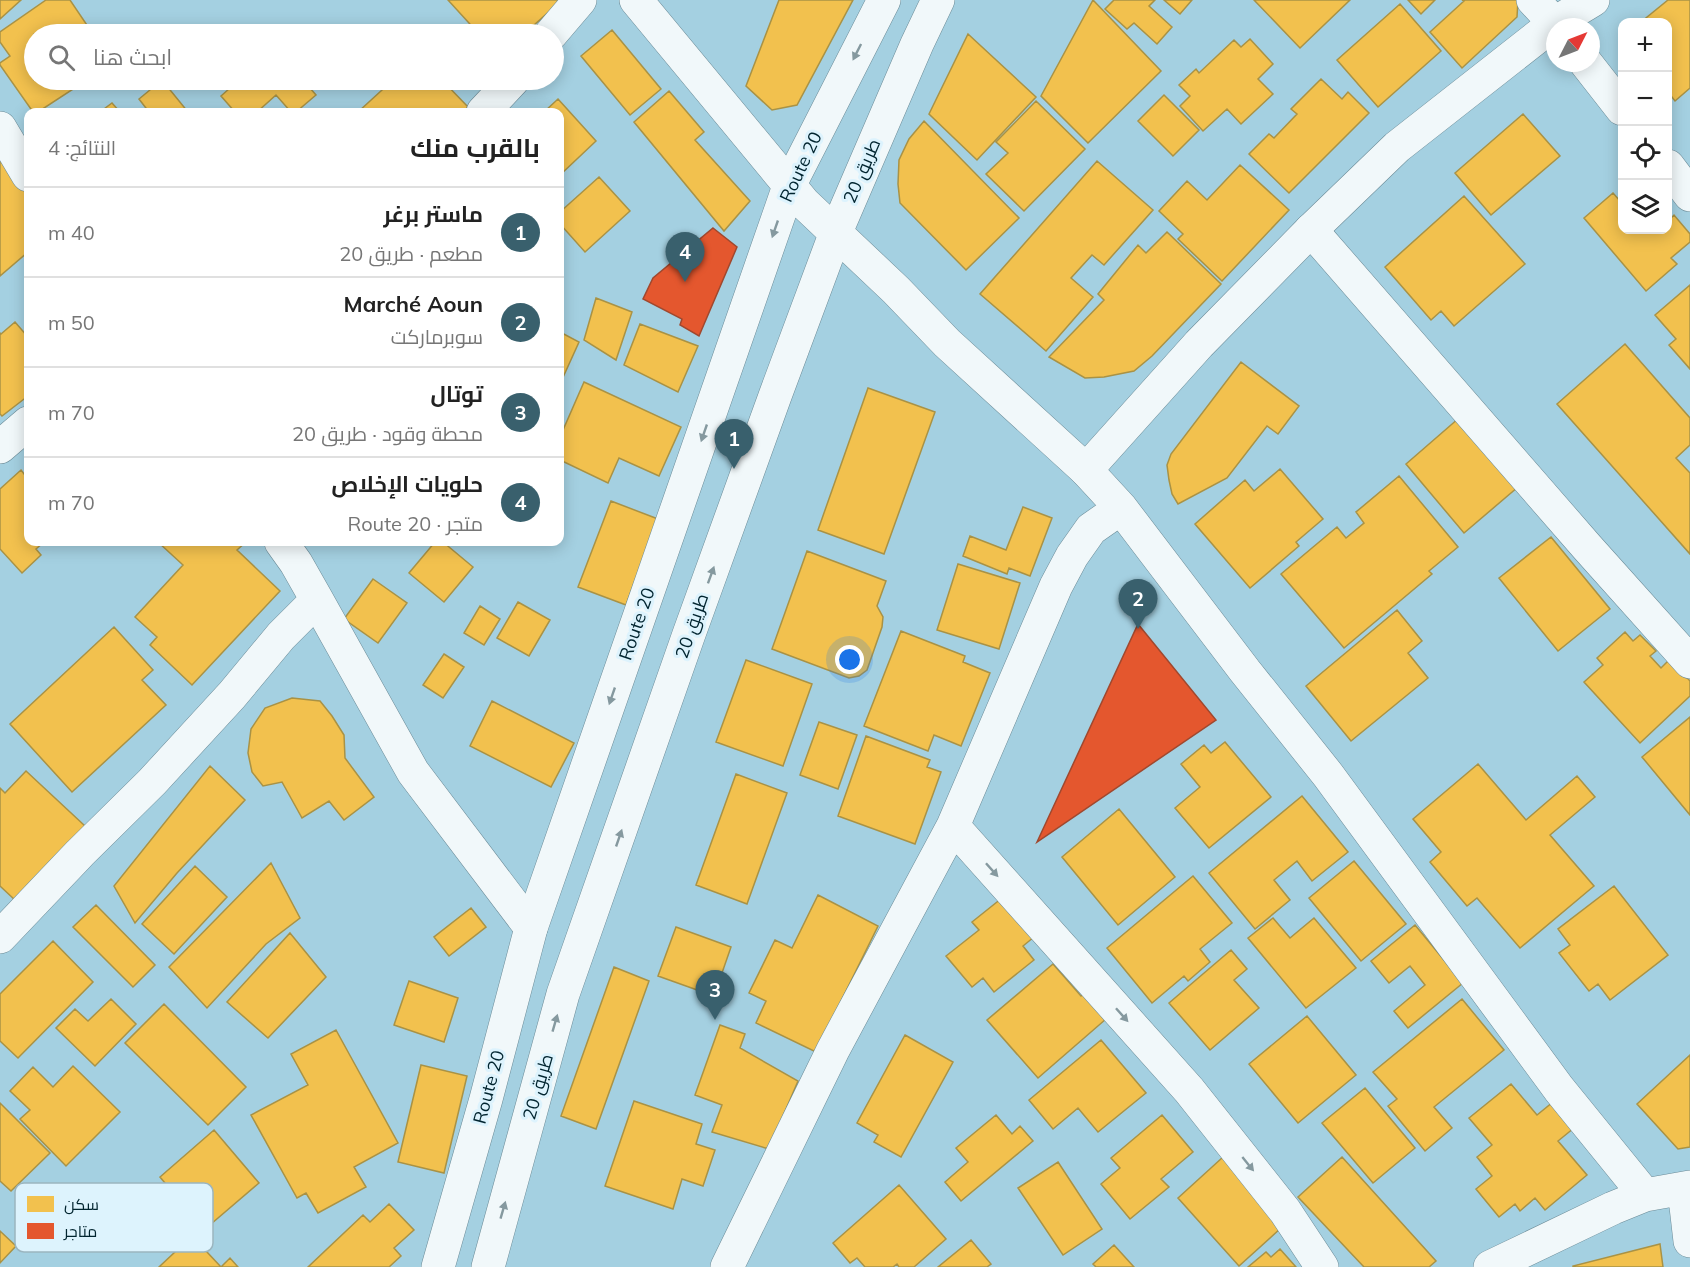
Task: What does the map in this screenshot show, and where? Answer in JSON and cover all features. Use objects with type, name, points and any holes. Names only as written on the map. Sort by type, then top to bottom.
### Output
[{"type":"street","points":[[560,24],[580,0]]},
{"type":"street","points":[[636,0],[804,203],[947,343],[1086,470],[1121,508],[1245,671],[1328,775],[1559,1089],[1645,1195]]},
{"type":"street","name":"Route 20","points":[[438,1267],[486,1099],[531,928],[789,186],[884,0]]},
{"type":"street","name":"طريق 20","points":[[488,1267],[563,994],[689,634],[836,232],[938,0]]},
{"type":"street","points":[[1086,470],[1199,344],[1311,230],[1397,147],[1548,17],[1593,0]]},
{"type":"street","points":[[1594,72],[1618,103]]},
{"type":"street","points":[[487,108],[504,90]]},
{"type":"street","points":[[0,128],[24,168]]},
{"type":"street","points":[[1672,171],[1690,195]]},
{"type":"street","points":[[1311,230],[1690,662]]},
{"type":"street","points":[[0,447],[24,426]]},
{"type":"street","points":[[727,1267],[833,1050],[953,826],[1056,586],[1072,556],[1091,529],[1121,508]]},
{"type":"street","points":[[293,549],[317,600],[413,772],[531,928]]},
{"type":"street","points":[[0,938],[80,853],[152,782],[232,695],[281,636],[317,600]]},
{"type":"street","points":[[953,826],[1189,1090],[1285,1211],[1322,1267]]},
{"type":"street","points":[[1490,1267],[1645,1195],[1687,1188],[1690,1241]]},
{"type":"building: سكن","points":[[0,0],[21,0],[0,19]]},
{"type":"building: سكن","points":[[46,0],[70,0],[86,24],[24,24],[24,90],[72,90],[44,108],[30,108],[0,65],[10,56],[0,42],[0,32]]},
{"type":"building: سكن","points":[[448,0],[562,0],[535,24],[470,24]]},
{"type":"building: سكن","points":[[779,0],[853,0],[797,105],[772,110],[746,86]]},
{"type":"building: سكن","points":[[1093,0],[1161,71],[1088,143],[1041,96]]},
{"type":"building: سكن","points":[[1114,0],[1155,0],[1149,6],[1172,27],[1157,44],[1134,23],[1127,29],[1105,9]]},
{"type":"building: سكن","points":[[1164,0],[1192,0],[1180,14]]},
{"type":"building: سكن","points":[[1254,0],[1350,0],[1300,48]]},
{"type":"building: سكن","points":[[1408,0],[1435,0],[1421,14]]},
{"type":"building: سكن","points":[[1462,0],[1518,0],[1517,17],[1462,68],[1430,32],[1464,1]]},
{"type":"building: سكن","points":[[1668,0],[1690,0],[1690,88],[1675,101],[1672,97],[1672,18],[1646,18]]},
{"type":"building: سكن","points":[[1400,4],[1441,51],[1378,107],[1337,60]]},
{"type":"building: سكن","points":[[612,30],[661,89],[630,115],[581,56]]},
{"type":"building: سكن","points":[[968,34],[1036,97],[977,160],[929,114]]},
{"type":"building: سكن","points":[[1250,39],[1273,64],[1258,79],[1273,94],[1241,124],[1227,109],[1203,131],[1180,106],[1190,96],[1179,85],[1196,69],[1199,73],[1234,40],[1241,47]]},
{"type":"building: سكن","points":[[1321,79],[1342,99],[1348,92],[1369,113],[1289,193],[1249,154],[1269,134],[1274,138],[1297,114],[1291,109]]},
{"type":"building: سكن","points":[[150,90],[170,90],[185,108],[146,108],[139,99]]},
{"type":"building: سكن","points":[[228,90],[312,90],[316,95],[301,108],[287,108],[276,95],[261,108],[232,108],[221,96]]},
{"type":"building: سكن","points":[[382,90],[452,90],[468,107],[467,108],[362,108]]},
{"type":"building: سكن","points":[[669,91],[704,132],[695,140],[750,201],[724,231],[634,122]]},
{"type":"building: سكن","points":[[1164,95],[1199,130],[1173,156],[1138,121]]},
{"type":"building: سكن","points":[[558,99],[596,141],[564,171],[564,108],[548,108]]},
{"type":"building: سكن","points":[[1036,101],[1085,149],[1024,211],[986,174],[1008,153],[996,142]]},
{"type":"building: سكن","points":[[112,103],[116,108],[105,108]]},
{"type":"building: سكن","points":[[1523,114],[1560,156],[1491,215],[1455,173]]},
{"type":"building: سكن","points":[[924,121],[1019,218],[966,270],[900,203],[899,160],[909,139]]},
{"type":"building: سكن","points":[[0,159],[24,189],[24,255],[0,276]]},
{"type":"building: سكن","points":[[1097,161],[1153,210],[1104,265],[1092,255],[1071,278],[1093,297],[1046,351],[980,294]]},
{"type":"building: سكن","points":[[1240,165],[1289,210],[1222,281],[1178,239],[1183,234],[1159,211],[1187,181],[1207,200]]},
{"type":"building: سكن","points":[[599,177],[630,211],[585,252],[564,228],[564,208]]},
{"type":"building: سكن","points":[[1613,193],[1618,199],[1618,234],[1672,234],[1674,215],[1690,234],[1690,242],[1671,258],[1677,264],[1646,291],[1584,218]]},
{"type":"building: سكن","points":[[1464,196],[1525,264],[1454,326],[1441,311],[1431,320],[1385,267]]},
{"type":"building: سكن","points":[[1167,232],[1221,284],[1152,356],[1134,371],[1085,378],[1049,357],[1104,300],[1098,294],[1138,245],[1146,253]]},
{"type":"building: سكن","points":[[1690,285],[1690,369],[1669,345],[1676,339],[1655,315]]},
{"type":"building: سكن","points":[[596,298],[632,312],[616,360],[584,340]]},
{"type":"building: سكن","points":[[15,322],[24,332],[24,399],[2,416],[0,414],[1,334]]},
{"type":"building: سكن","points":[[640,324],[698,346],[678,392],[624,365]]},
{"type":"building: سكن","points":[[564,334],[579,342],[564,375]]},
{"type":"building: سكن","points":[[1625,344],[1690,418],[1690,445],[1676,458],[1690,473],[1690,554],[1557,404]]},
{"type":"building: سكن","points":[[1241,362],[1299,406],[1278,434],[1267,426],[1227,478],[1178,504],[1172,494],[1169,480],[1167,465],[1171,454]]},
{"type":"building: سكن","points":[[584,382],[681,427],[659,476],[619,458],[608,483],[564,462],[564,428]]},
{"type":"building: سكن","points":[[868,388],[935,412],[884,554],[818,530]]},
{"type":"building: سكن","points":[[1459,418],[1518,487],[1464,533],[1406,464]]},
{"type":"building: سكن","points":[[1280,469],[1323,519],[1296,542],[1299,546],[1250,588],[1195,524],[1245,480],[1254,491]]},
{"type":"building: سكن","points":[[21,470],[24,474],[24,546],[39,546],[36,549],[41,555],[22,573],[0,549],[0,489]]},
{"type":"building: سكن","points":[[1399,476],[1458,547],[1429,571],[1432,574],[1344,648],[1281,574],[1337,527],[1346,538],[1364,523],[1356,512]]},
{"type":"building: سكن","points":[[611,501],[658,519],[626,605],[578,587]]},
{"type":"building: سكن","points":[[1023,507],[1052,518],[1030,576],[1009,568],[1007,574],[963,556],[970,536],[1006,550]]},
{"type":"building: سكن","points":[[1551,537],[1610,609],[1558,651],[1499,578]]},
{"type":"building: سكن","points":[[162,546],[242,546],[237,550],[280,591],[192,685],[150,645],[157,637],[135,617],[183,565]]},
{"type":"building: سكن","points":[[432,546],[448,546],[473,567],[444,602],[409,573]]},
{"type":"building: سكن","points":[[807,551],[886,581],[877,606],[883,617],[882,627],[867,670],[859,676],[849,678],[772,649]]},
{"type":"building: سكن","points":[[958,564],[1020,583],[999,649],[937,630]]},
{"type":"building: سكن","points":[[373,579],[407,603],[378,643],[344,619]]},
{"type":"building: سكن","points":[[518,602],[550,620],[529,656],[497,638]]},
{"type":"building: سكن","points":[[480,606],[500,619],[484,645],[464,633]]},
{"type":"building: سكن","points":[[1397,610],[1422,641],[1408,653],[1428,678],[1351,741],[1306,686]]},
{"type":"building: سكن","points":[[114,627],[153,670],[142,680],[166,705],[72,792],[10,724]]},
{"type":"building: سكن","points":[[901,631],[965,656],[963,662],[990,673],[961,746],[934,735],[928,751],[864,726]]},
{"type":"building: سكن","points":[[1625,632],[1633,641],[1640,635],[1656,651],[1650,656],[1661,668],[1670,659],[1690,681],[1690,696],[1640,743],[1584,682],[1603,665],[1597,658]]},
{"type":"building: سكن","points":[[444,654],[464,667],[443,698],[423,685]]},
{"type":"building: سكن","points":[[746,660],[812,684],[783,766],[716,742]]},
{"type":"building: سكن","points":[[292,698],[320,701],[344,735],[345,758],[374,797],[344,820],[329,801],[302,818],[282,782],[263,786],[252,772],[248,753],[251,729],[265,708]]},
{"type":"building: سكن","points":[[492,701],[574,743],[551,787],[470,746]]},
{"type":"building: سكن","points":[[1690,717],[1690,815],[1642,757]]},
{"type":"building: سكن","points":[[819,722],[857,735],[838,789],[800,775]]},
{"type":"building: سكن","points":[[866,736],[930,760],[927,767],[941,772],[915,844],[838,816]]},
{"type":"building: سكن","points":[[1225,742],[1271,797],[1209,848],[1175,808],[1200,787],[1181,764],[1204,745],[1211,753]]},
{"type":"building: سكن","points":[[1478,764],[1526,820],[1577,776],[1595,797],[1550,835],[1594,886],[1520,948],[1477,898],[1467,906],[1430,862],[1441,852],[1413,819]]},
{"type":"building: سكن","points":[[210,766],[245,800],[177,873],[135,923],[114,886]]},
{"type":"building: سكن","points":[[26,771],[85,826],[16,901],[0,886],[0,788],[5,793]]},
{"type":"building: سكن","points":[[736,774],[787,793],[747,904],[696,885]]},
{"type":"building: سكن","points":[[1302,796],[1348,852],[1312,881],[1297,861],[1274,880],[1290,900],[1255,929],[1209,873]]},
{"type":"building: سكن","points":[[1119,809],[1175,877],[1118,925],[1062,857]]},
{"type":"building: سكن","points":[[1354,861],[1406,924],[1361,961],[1309,898]]},
{"type":"building: سكن","points":[[271,863],[300,918],[266,944],[207,1008],[169,967]]},
{"type":"building: سكن","points":[[195,866],[227,897],[174,954],[142,924]]},
{"type":"building: سكن","points":[[1193,876],[1232,923],[1200,949],[1210,962],[1188,981],[1184,976],[1152,1003],[1107,948]]},
{"type":"building: سكن","points":[[1614,886],[1668,955],[1610,1000],[1598,984],[1589,991],[1559,953],[1570,945],[1558,929]]},
{"type":"building: سكن","points":[[818,895],[878,926],[816,1052],[756,1023],[766,1001],[749,993],[775,940],[792,948]]},
{"type":"building: سكن","points":[[1002,898],[1034,937],[1023,946],[1034,960],[994,992],[983,978],[972,987],[946,956],[979,930],[972,922]]},
{"type":"building: سكن","points":[[96,905],[155,965],[133,987],[73,927]]},
{"type":"building: سكن","points":[[471,908],[486,927],[449,956],[434,937]]},
{"type":"building: سكن","points":[[1273,918],[1290,938],[1314,918],[1356,968],[1306,1008],[1248,938]]},
{"type":"building: سكن","points":[[1415,925],[1463,983],[1408,1028],[1394,1011],[1425,985],[1410,966],[1389,983],[1371,961]]},
{"type":"building: سكن","points":[[676,927],[731,947],[714,996],[658,976]]},
{"type":"building: سكن","points":[[290,933],[326,977],[268,1038],[227,1002]]},
{"type":"building: سكن","points":[[53,941],[93,982],[18,1058],[0,1041],[0,994]]},
{"type":"building: سكن","points":[[1231,950],[1247,969],[1234,980],[1259,1008],[1210,1050],[1169,1003]]},
{"type":"building: سكن","points":[[1053,964],[1081,996],[1085,993],[1106,1019],[1038,1078],[987,1020]]},
{"type":"building: سكن","points":[[614,967],[649,981],[596,1129],[561,1116]]},
{"type":"building: سكن","points":[[409,981],[458,998],[444,1042],[394,1025]]},
{"type":"building: سكن","points":[[111,999],[136,1024],[95,1066],[56,1028],[75,1009],[88,1021]]},
{"type":"building: سكن","points":[[1462,999],[1504,1050],[1434,1107],[1452,1128],[1425,1151],[1388,1106],[1397,1099],[1373,1072]]},
{"type":"building: سكن","points":[[164,1004],[246,1087],[208,1125],[125,1043]]},
{"type":"building: سكن","points":[[1307,1016],[1356,1075],[1298,1123],[1249,1064]]},
{"type":"building: سكن","points":[[720,1025],[745,1034],[740,1048],[798,1081],[769,1149],[712,1132],[722,1105],[695,1095]]},
{"type":"building: سكن","points":[[336,1030],[398,1143],[354,1167],[366,1187],[318,1213],[306,1193],[297,1198],[251,1115],[308,1085],[291,1054]]},
{"type":"building: سكن","points":[[905,1035],[953,1062],[901,1157],[874,1142],[878,1135],[857,1123]]},
{"type":"building: سكن","points":[[1101,1040],[1146,1093],[1098,1132],[1078,1108],[1053,1129],[1029,1100]]},
{"type":"building: سكن","points":[[1690,1055],[1690,1147],[1678,1149],[1637,1104]]},
{"type":"building: سكن","points":[[421,1065],[467,1076],[444,1173],[398,1162]]},
{"type":"building: سكن","points":[[73,1066],[120,1112],[66,1166],[20,1119],[30,1110],[10,1091],[33,1067],[53,1087]]},
{"type":"building: سكن","points":[[1511,1084],[1537,1115],[1553,1102],[1574,1128],[1558,1141],[1587,1175],[1545,1210],[1535,1198],[1520,1211],[1515,1204],[1499,1217],[1476,1189],[1492,1176],[1477,1157],[1492,1145],[1469,1118]]},
{"type":"building: سكن","points":[[1365,1088],[1415,1148],[1373,1183],[1322,1123]]},
{"type":"building: سكن","points":[[634,1101],[702,1124],[696,1144],[715,1150],[703,1186],[682,1179],[673,1209],[605,1186]]},
{"type":"building: سكن","points":[[0,1103],[50,1153],[19,1183],[15,1183],[15,1187],[11,1191],[0,1181]]},
{"type":"building: سكن","points":[[996,1115],[1012,1134],[1020,1126],[1033,1141],[961,1201],[945,1182],[968,1162],[956,1148]]},
{"type":"building: سكن","points":[[1162,1115],[1193,1152],[1161,1179],[1169,1187],[1130,1219],[1101,1184],[1120,1168],[1111,1158]]},
{"type":"building: سكن","points":[[214,1130],[259,1183],[213,1222],[213,1183],[165,1183],[160,1177]]},
{"type":"building: سكن","points":[[1223,1157],[1281,1228],[1239,1266],[1178,1198]]},
{"type":"building: سكن","points":[[1342,1157],[1436,1261],[1429,1267],[1364,1267],[1298,1197]]},
{"type":"building: سكن","points":[[1058,1162],[1102,1229],[1063,1255],[1018,1188]]},
{"type":"building: سكن","points":[[899,1185],[946,1239],[914,1267],[899,1267],[897,1264],[893,1267],[865,1267],[857,1258],[850,1263],[833,1243]]},
{"type":"building: سكن","points":[[389,1204],[414,1230],[394,1248],[401,1256],[389,1267],[308,1267],[363,1215],[370,1222]]},
{"type":"building: سكن","points":[[0,1231],[15,1247],[0,1263]]},
{"type":"building: سكن","points":[[971,1240],[991,1264],[987,1267],[938,1267]]},
{"type":"building: سكن","points":[[1660,1244],[1663,1267],[1573,1267],[1573,1266]]},
{"type":"building: سكن","points":[[1114,1245],[1134,1267],[1096,1267],[1093,1264]]},
{"type":"building: سكن","points":[[1280,1249],[1296,1267],[1248,1267],[1266,1252],[1271,1257]]},
{"type":"building: سكن","points":[[175,1252],[207,1252],[221,1267],[159,1267]]},
{"type":"building: سكن","points":[[230,1258],[238,1267],[221,1267]]},
{"type":"building: متاجر","points":[[713,228],[737,247],[699,336],[680,325],[682,319],[643,299],[653,278]]},
{"type":"building: متاجر","points":[[1138,624],[1216,720],[1037,842]]},
{"type":"place","name":"حلويات الإخلاص","points":[[685,282]]},
{"type":"place","name":"ماستر برغر","points":[[734,469]]},
{"type":"place","name":"Marché Aoun","points":[[1138,629]]},
{"type":"place","name":"توتال","points":[[715,1020]]}]
